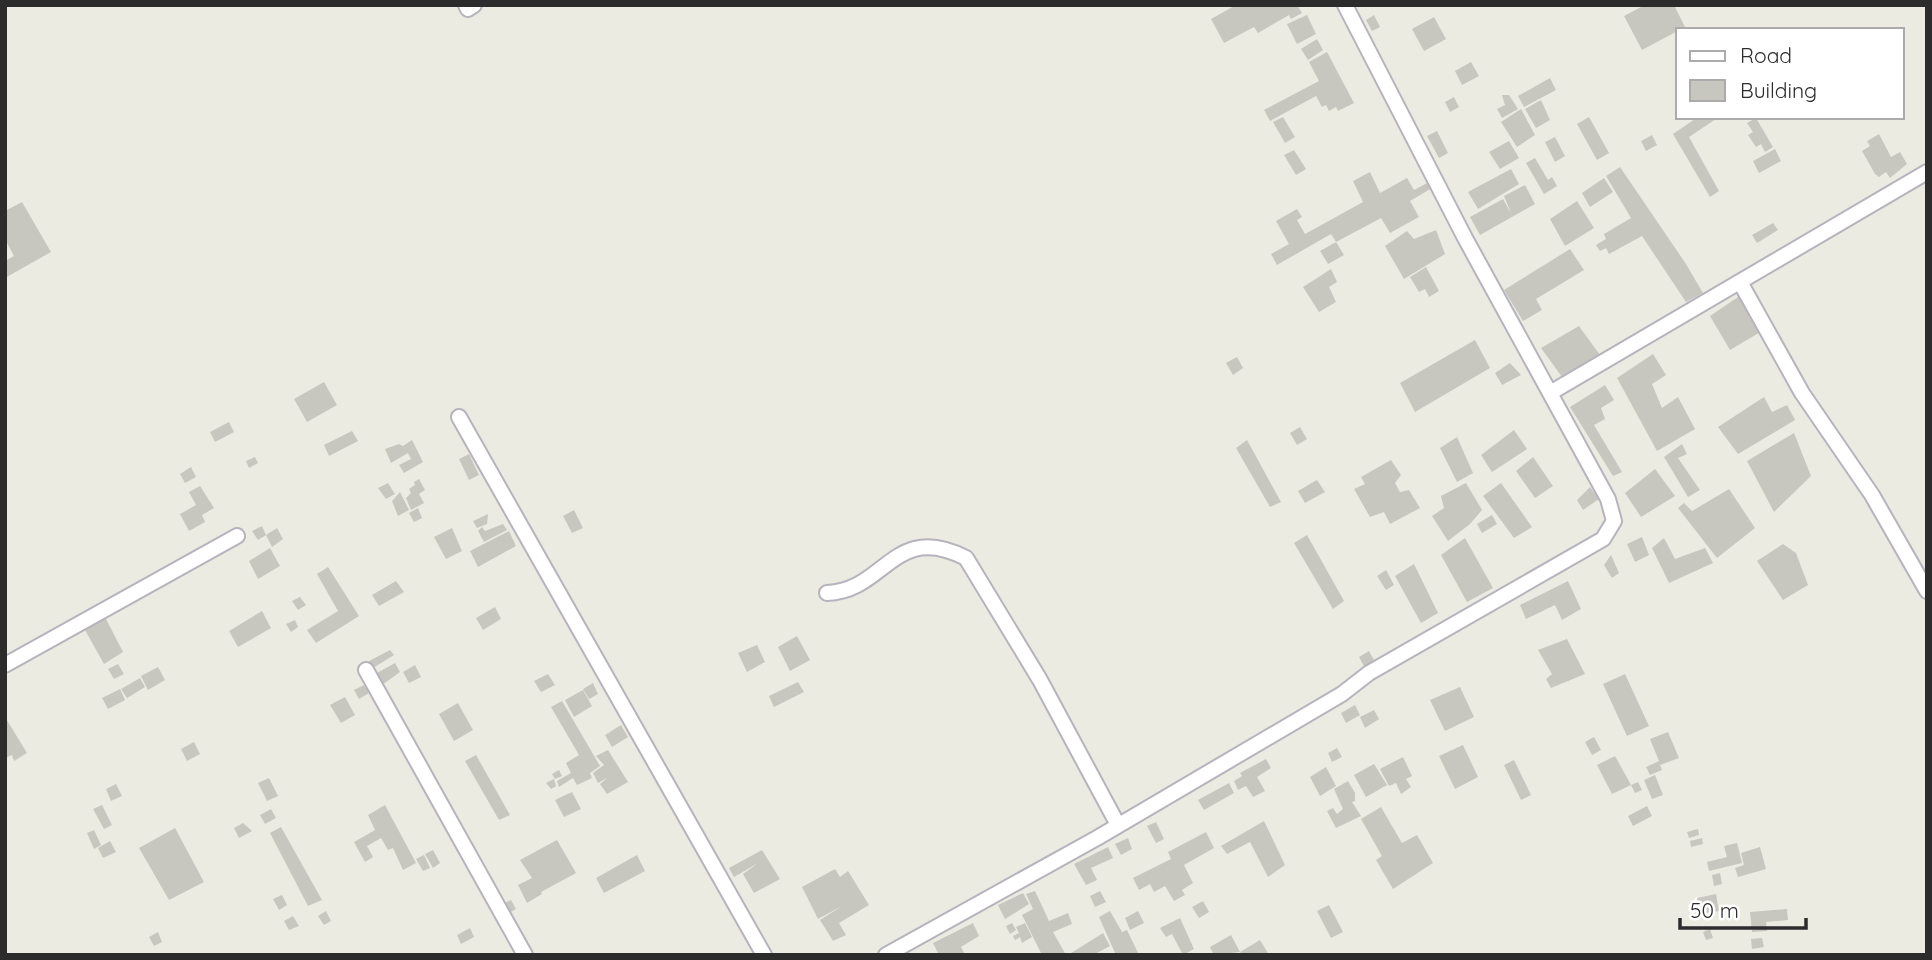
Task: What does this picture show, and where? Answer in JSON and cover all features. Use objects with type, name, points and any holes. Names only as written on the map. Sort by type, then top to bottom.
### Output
[{"type":"street","points":[[466,5],[468,9],[474,5]]},
{"type":"street","points":[[886,955],[1118,825],[1342,694],[1369,673],[1603,539],[1614,521],[1608,499],[1465,238],[1345,5]]},
{"type":"street","points":[[1550,393],[1927,172]]},
{"type":"street","points":[[1740,282],[1802,393],[1872,495],[1927,591]]},
{"type":"street","points":[[458,417],[764,955]]},
{"type":"street","points":[[5,665],[237,536]]},
{"type":"street","points":[[827,593],[842,593],[902,553],[920,547],[946,548],[966,558],[1040,680],[1118,825]]},
{"type":"street","points":[[366,670],[525,955]]},
{"type":"building","points":[[1236,5],[1297,5],[1302,13],[1291,19],[1289,15],[1258,33],[1254,27],[1224,43],[1211,19]]},
{"type":"building","points":[[1645,5],[1674,5],[1685,27],[1676,28],[1676,32],[1642,50],[1624,16]]},
{"type":"building","points":[[1307,15],[1316,34],[1297,44],[1287,24]]},
{"type":"building","points":[[1374,15],[1380,27],[1372,31],[1366,20]]},
{"type":"building","points":[[1434,17],[1446,39],[1424,51],[1412,29]]},
{"type":"building","points":[[1317,39],[1323,50],[1308,60],[1301,49]]},
{"type":"building","points":[[1327,52],[1354,103],[1338,111],[1336,107],[1329,111],[1326,105],[1322,107],[1316,96],[1270,121],[1264,110],[1319,81],[1309,62]]},
{"type":"building","points":[[1471,62],[1479,76],[1462,85],[1455,71]]},
{"type":"building","points":[[1550,78],[1556,90],[1524,107],[1518,96]]},
{"type":"building","points":[[1502,95],[1509,95],[1518,109],[1502,118],[1497,109],[1505,105]]},
{"type":"building","points":[[1454,97],[1459,107],[1450,112],[1445,102]]},
{"type":"building","points":[[1541,100],[1550,120],[1536,128],[1525,109]]},
{"type":"building","points":[[1521,109],[1535,135],[1517,147],[1501,122]]},
{"type":"building","points":[[1283,117],[1295,137],[1285,143],[1273,122]]},
{"type":"building","points":[[1589,117],[1609,153],[1597,160],[1577,124]]},
{"type":"building","points":[[1695,119],[1716,119],[1689,137],[1719,191],[1710,197],[1673,134]]},
{"type":"building","points":[[1757,119],[1773,147],[1765,152],[1761,144],[1756,147],[1748,135],[1753,132],[1747,123]]},
{"type":"building","points":[[1437,131],[1448,153],[1439,158],[1427,136]]},
{"type":"building","points":[[1879,134],[1891,157],[1900,152],[1907,164],[1890,178],[1886,172],[1879,177],[1875,174],[1862,151],[1870,146],[1867,141]]},
{"type":"building","points":[[1652,135],[1657,145],[1646,151],[1641,141]]},
{"type":"building","points":[[1555,137],[1565,156],[1555,162],[1545,142]]},
{"type":"building","points":[[1509,141],[1519,158],[1500,169],[1489,152]]},
{"type":"building","points":[[1775,149],[1781,161],[1759,173],[1753,161]]},
{"type":"building","points":[[1294,150],[1306,169],[1296,175],[1284,155]]},
{"type":"building","points":[[1535,158],[1548,180],[1552,177],[1557,186],[1544,194],[1526,163]]},
{"type":"building","points":[[1620,167],[1703,293],[1686,302],[1642,236],[1609,254],[1606,248],[1600,251],[1596,245],[1606,239],[1604,234],[1631,218],[1606,176]]},
{"type":"building","points":[[1511,169],[1519,184],[1478,209],[1468,192]]},
{"type":"building","points":[[1370,172],[1380,193],[1407,178],[1414,190],[1429,182],[1432,188],[1410,201],[1419,217],[1390,233],[1381,218],[1336,242],[1331,234],[1277,265],[1271,254],[1289,244],[1276,221],[1297,209],[1302,217],[1297,220],[1305,234],[1363,202],[1353,181]]},
{"type":"building","points":[[1604,178],[1613,192],[1590,207],[1582,193]]},
{"type":"building","points":[[1525,185],[1535,204],[1480,235],[1470,217],[1503,199],[1511,213],[1504,196]]},
{"type":"building","points":[[1577,201],[1594,228],[1565,246],[1550,219]]},
{"type":"building","points":[[22,202],[51,252],[5,278],[5,261],[14,256],[5,239],[5,211]]},
{"type":"building","points":[[1773,223],[1778,230],[1757,243],[1752,235]]},
{"type":"building","points":[[1436,230],[1445,254],[1404,279],[1385,246],[1407,231],[1414,239]]},
{"type":"building","points":[[1336,242],[1344,255],[1328,264],[1320,251]]},
{"type":"building","points":[[1570,249],[1584,270],[1536,299],[1542,310],[1523,321],[1504,290]]},
{"type":"building","points":[[1426,267],[1439,291],[1429,297],[1425,289],[1419,292],[1410,277]]},
{"type":"building","points":[[1331,269],[1337,282],[1329,287],[1336,302],[1319,312],[1303,287]]},
{"type":"building","points":[[1741,295],[1762,331],[1730,350],[1710,316]]},
{"type":"building","points":[[1579,326],[1600,355],[1562,377],[1541,348]]},
{"type":"building","points":[[1475,340],[1490,368],[1415,412],[1400,383]]},
{"type":"building","points":[[1653,354],[1666,375],[1652,384],[1662,408],[1678,397],[1695,429],[1657,451],[1617,378]]},
{"type":"building","points":[[1237,357],[1243,368],[1233,375],[1226,363]]},
{"type":"building","points":[[1510,363],[1521,375],[1502,385],[1495,373]]},
{"type":"building","points":[[324,382],[337,405],[307,422],[294,399]]},
{"type":"building","points":[[1605,385],[1614,400],[1601,408],[1605,419],[1594,425],[1622,472],[1613,476],[1570,407]]},
{"type":"building","points":[[1764,397],[1772,412],[1787,405],[1795,420],[1738,454],[1718,427]]},
{"type":"building","points":[[229,422],[234,432],[215,442],[210,432]]},
{"type":"building","points":[[1300,427],[1307,439],[1297,445],[1290,433]]},
{"type":"building","points":[[1514,430],[1527,449],[1492,472],[1481,455]]},
{"type":"building","points":[[352,431],[358,441],[329,456],[324,445]]},
{"type":"building","points":[[1794,433],[1811,476],[1774,512],[1747,461]]},
{"type":"building","points":[[1457,437],[1473,473],[1457,482],[1440,448]]},
{"type":"building","points":[[412,440],[423,462],[404,473],[399,465],[411,459],[408,453],[391,463],[385,449],[399,444],[403,446]]},
{"type":"building","points":[[1247,440],[1281,502],[1270,507],[1236,448]]},
{"type":"building","points":[[1682,444],[1687,454],[1678,458],[1700,490],[1688,497],[1664,457]]},
{"type":"building","points":[[469,454],[479,475],[469,480],[459,459]]},
{"type":"building","points":[[255,457],[258,463],[249,468],[246,461]]},
{"type":"building","points":[[1533,457],[1553,486],[1535,498],[1516,471]]},
{"type":"building","points":[[1391,460],[1401,475],[1395,483],[1400,492],[1409,490],[1420,508],[1390,524],[1384,512],[1370,517],[1354,489],[1365,484],[1361,477]]},
{"type":"building","points":[[191,467],[196,477],[185,483],[180,474]]},
{"type":"building","points":[[1655,469],[1675,496],[1641,517],[1625,493]]},
{"type":"building","points":[[419,479],[425,490],[419,494],[424,503],[411,510],[406,498],[411,493],[409,489]]},
{"type":"building","points":[[1317,480],[1325,492],[1305,503],[1298,491]]},
{"type":"building","points":[[388,483],[395,494],[386,499],[378,488]]},
{"type":"building","points":[[1466,483],[1482,510],[1470,524],[1448,541],[1432,516],[1444,508],[1441,496]]},
{"type":"building","points":[[1501,483],[1532,527],[1514,538],[1483,496]]},
{"type":"building","points":[[200,486],[214,508],[202,515],[205,522],[189,531],[180,514],[196,505],[189,492]]},
{"type":"building","points":[[1590,487],[1599,499],[1583,510],[1577,500]]},
{"type":"building","points":[[1729,489],[1755,528],[1717,558],[1678,508],[1684,503],[1692,511]]},
{"type":"building","points":[[400,492],[409,510],[398,516],[392,501]]},
{"type":"building","points":[[418,508],[422,518],[414,522],[409,513]]},
{"type":"building","points":[[574,510],[583,528],[572,533],[563,516]]},
{"type":"building","points":[[488,514],[487,524],[477,528],[473,521]]},
{"type":"building","points":[[1492,515],[1497,524],[1482,533],[1477,524]]},
{"type":"building","points":[[503,524],[507,530],[484,542],[478,531],[482,527],[485,531]]},
{"type":"building","points":[[262,526],[266,535],[258,540],[252,531]]},
{"type":"building","points":[[277,528],[283,539],[272,547],[266,535]]},
{"type":"building","points":[[452,528],[462,551],[446,559],[434,537]]},
{"type":"building","points":[[509,531],[516,546],[478,567],[470,551]]},
{"type":"building","points":[[1307,535],[1344,601],[1333,609],[1294,543]]},
{"type":"building","points":[[1642,537],[1649,555],[1635,562],[1627,544]]},
{"type":"building","points":[[1465,538],[1493,588],[1467,602],[1441,555]]},
{"type":"building","points":[[1664,538],[1675,559],[1705,548],[1713,563],[1669,583],[1652,548]]},
{"type":"building","points":[[1783,544],[1796,553],[1808,585],[1783,600],[1757,561]]},
{"type":"building","points":[[270,548],[280,566],[258,579],[249,561]]},
{"type":"building","points":[[1611,555],[1619,573],[1612,578],[1604,565]]},
{"type":"building","points":[[1414,564],[1438,613],[1421,623],[1395,576]]},
{"type":"building","points":[[328,567],[359,616],[316,643],[307,630],[338,611],[317,574]]},
{"type":"building","points":[[1386,570],[1394,585],[1386,590],[1377,576]]},
{"type":"building","points":[[396,581],[404,592],[379,606],[372,595]]},
{"type":"building","points":[[1568,581],[1581,609],[1562,620],[1555,605],[1526,619],[1520,605]]},
{"type":"building","points":[[300,597],[306,605],[298,610],[292,601]]},
{"type":"building","points":[[495,607],[501,619],[483,630],[476,618]]},
{"type":"building","points":[[262,611],[271,628],[238,647],[229,631]]},
{"type":"building","points":[[104,615],[123,652],[104,664],[85,630],[90,627],[88,624]]},
{"type":"building","points":[[295,620],[298,627],[291,632],[286,624]]},
{"type":"building","points":[[797,636],[810,660],[790,671],[778,647]]},
{"type":"building","points":[[1567,639],[1585,674],[1551,688],[1546,679],[1552,674],[1538,650]]},
{"type":"building","points":[[757,645],[765,662],[747,672],[738,653]]},
{"type":"building","points":[[390,650],[394,655],[373,668],[369,661]]},
{"type":"building","points":[[1369,651],[1375,662],[1365,668],[1359,657]]},
{"type":"building","points":[[395,663],[400,672],[382,685],[375,674]]},
{"type":"building","points":[[118,664],[124,674],[114,679],[108,669]]},
{"type":"building","points":[[415,665],[421,677],[409,683],[403,672]]},
{"type":"building","points":[[158,667],[165,680],[148,690],[141,676]]},
{"type":"building","points":[[548,674],[555,685],[541,692],[534,681]]},
{"type":"building","points":[[1625,674],[1649,726],[1627,736],[1603,684]]},
{"type":"building","points":[[140,678],[145,687],[127,698],[121,689]]},
{"type":"building","points":[[798,682],[804,692],[774,707],[769,696]]},
{"type":"building","points":[[593,683],[598,694],[589,699],[583,689]]},
{"type":"building","points":[[364,685],[369,693],[359,699],[354,690]]},
{"type":"building","points":[[1460,687],[1474,717],[1445,731],[1430,700]]},
{"type":"building","points":[[120,689],[125,700],[108,709],[102,698]]},
{"type":"building","points":[[583,690],[592,706],[574,717],[565,700]]},
{"type":"building","points":[[345,697],[355,715],[341,723],[330,705]]},
{"type":"building","points":[[562,701],[600,766],[590,773],[592,778],[577,785],[573,778],[559,787],[557,781],[571,773],[566,763],[579,755],[551,707]]},
{"type":"building","points":[[458,703],[473,730],[454,741],[439,714]]},
{"type":"building","points":[[1355,705],[1360,715],[1346,723],[1341,713]]},
{"type":"building","points":[[1374,710],[1379,719],[1365,728],[1360,717]]},
{"type":"building","points":[[5,717],[27,753],[14,761],[12,755],[5,758]]},
{"type":"building","points":[[621,725],[628,737],[612,747],[605,735]]},
{"type":"building","points":[[1668,732],[1679,758],[1660,765],[1662,770],[1650,775],[1646,767],[1659,761],[1650,739]]},
{"type":"building","points":[[1594,737],[1601,750],[1592,755],[1585,742]]},
{"type":"building","points":[[194,742],[200,754],[187,761],[181,749]]},
{"type":"building","points":[[1463,745],[1478,777],[1455,789],[1439,756]]},
{"type":"building","points":[[1337,748],[1342,757],[1332,762],[1328,753]]},
{"type":"building","points":[[608,750],[628,782],[607,794],[600,784],[607,778],[598,783],[593,773],[604,765],[596,756]]},
{"type":"building","points":[[476,755],[510,815],[499,820],[465,761]]},
{"type":"building","points":[[1615,756],[1631,785],[1612,794],[1597,765]]},
{"type":"building","points":[[1403,757],[1412,776],[1406,779],[1411,787],[1401,794],[1396,783],[1389,786],[1380,769]]},
{"type":"building","points":[[1266,759],[1271,768],[1257,777],[1265,791],[1253,797],[1246,786],[1238,790],[1234,781],[1242,776],[1240,773]]},
{"type":"building","points":[[1514,760],[1531,795],[1521,800],[1504,765]]},
{"type":"building","points":[[1374,764],[1387,785],[1366,797],[1354,775]]},
{"type":"building","points":[[1326,767],[1336,786],[1320,796],[1310,777]]},
{"type":"building","points":[[559,770],[562,776],[555,779],[552,774]]},
{"type":"building","points":[[1655,775],[1663,795],[1652,799],[1644,780]]},
{"type":"building","points":[[269,778],[278,796],[267,801],[258,783]]},
{"type":"building","points":[[554,779],[556,786],[551,789],[546,783]]},
{"type":"building","points":[[1348,781],[1355,793],[1355,801],[1352,802],[1361,816],[1336,828],[1327,811],[1333,808],[1337,814],[1343,809],[1334,789]]},
{"type":"building","points":[[1638,782],[1642,790],[1635,793],[1631,785]]},
{"type":"building","points":[[1229,783],[1234,793],[1204,810],[1198,800]]},
{"type":"building","points":[[116,784],[122,796],[111,801],[106,789]]},
{"type":"building","points":[[572,792],[581,809],[564,817],[555,800]]},
{"type":"building","points":[[102,805],[112,825],[104,829],[93,809]]},
{"type":"building","points":[[385,805],[416,863],[403,870],[393,848],[388,850],[381,838],[367,846],[373,857],[365,862],[354,842],[375,830],[368,815]]},
{"type":"building","points":[[1647,806],[1652,816],[1633,826],[1628,816]]},
{"type":"building","points":[[1381,807],[1402,843],[1417,835],[1433,863],[1393,889],[1376,860],[1382,856],[1361,819]]},
{"type":"building","points":[[271,809],[276,818],[265,824],[260,815]]},
{"type":"building","points":[[1264,821],[1285,865],[1268,877],[1250,842],[1227,854],[1221,846]]},
{"type":"building","points":[[1156,822],[1164,839],[1156,843],[1147,826]]},
{"type":"building","points":[[243,823],[252,831],[239,838],[234,828]]},
{"type":"building","points":[[281,827],[322,900],[308,906],[270,833]]},
{"type":"building","points":[[175,828],[204,882],[169,900],[139,848]]},
{"type":"building","points":[[1698,829],[1699,835],[1689,838],[1687,832]]},
{"type":"building","points":[[94,830],[101,845],[94,849],[87,833]]},
{"type":"building","points":[[1206,832],[1214,848],[1184,865],[1193,883],[1182,890],[1185,895],[1174,901],[1165,886],[1154,892],[1150,884],[1139,890],[1133,878],[1171,859],[1168,852]]},
{"type":"building","points":[[1128,838],[1132,849],[1121,855],[1115,844]]},
{"type":"building","points":[[1702,838],[1703,844],[1691,847],[1690,841]]},
{"type":"building","points":[[557,840],[576,873],[527,903],[518,885],[532,878],[520,860]]},
{"type":"building","points":[[110,841],[116,852],[103,858],[98,848]]},
{"type":"building","points":[[1737,843],[1742,863],[1709,871],[1707,862],[1727,857],[1724,846]]},
{"type":"building","points":[[1108,847],[1113,858],[1091,868],[1097,880],[1086,885],[1074,864]]},
{"type":"building","points":[[1760,847],[1766,869],[1738,877],[1735,868],[1744,865],[1741,853]]},
{"type":"building","points":[[433,850],[440,863],[433,868],[425,854]]},
{"type":"building","points":[[762,850],[780,879],[754,893],[743,874],[758,863],[734,877],[729,868]]},
{"type":"building","points":[[424,855],[430,868],[423,871],[416,859]]},
{"type":"building","points":[[637,855],[645,871],[604,893],[596,878]]},
{"type":"building","points":[[835,869],[840,877],[848,871],[869,905],[839,923],[846,935],[833,941],[820,920],[842,906],[818,919],[802,887]]},
{"type":"building","points":[[1720,873],[1722,884],[1714,886],[1712,875]]},
{"type":"building","points":[[1035,891],[1049,921],[1068,913],[1072,924],[1053,932],[1066,955],[1042,955],[1022,915],[1033,909],[1026,894]]},
{"type":"building","points":[[1100,891],[1106,902],[1095,907],[1090,896]]},
{"type":"building","points":[[1023,893],[1029,904],[1005,919],[998,905]]},
{"type":"building","points":[[1716,894],[1719,911],[1700,914],[1697,898]]},
{"type":"building","points":[[282,895],[287,905],[279,910],[273,899]]},
{"type":"building","points":[[511,900],[516,909],[507,914],[502,904]]},
{"type":"building","points":[[1203,901],[1209,912],[1199,918],[1192,907]]},
{"type":"building","points":[[1329,905],[1343,932],[1331,938],[1317,911]]},
{"type":"building","points":[[1787,909],[1788,920],[1766,922],[1767,931],[1752,932],[1750,912]]},
{"type":"building","points":[[326,911],[331,921],[324,925],[318,916]]},
{"type":"building","points":[[1110,911],[1122,932],[1127,930],[1139,955],[1116,955],[1099,917]]},
{"type":"building","points":[[1138,911],[1144,923],[1130,930],[1125,918]]},
{"type":"building","points":[[293,916],[299,926],[289,930],[284,921]]},
{"type":"building","points":[[1180,918],[1194,949],[1183,955],[1172,934],[1166,937],[1160,928]]},
{"type":"building","points":[[973,923],[979,936],[961,947],[965,955],[939,955],[933,943]]},
{"type":"building","points":[[1012,923],[1016,930],[1010,934],[1006,926]]},
{"type":"building","points":[[1025,923],[1032,937],[1022,943],[1020,937],[1015,940],[1013,936],[1019,933],[1016,927]]},
{"type":"building","points":[[470,928],[474,937],[461,944],[457,935]]},
{"type":"building","points":[[1710,929],[1713,938],[1706,940],[1703,932]]},
{"type":"building","points":[[158,932],[162,942],[154,946],[149,937]]},
{"type":"building","points":[[1103,933],[1110,946],[1093,955],[1068,955]]},
{"type":"building","points":[[1231,935],[1240,952],[1214,955],[1210,947]]},
{"type":"building","points":[[1762,938],[1764,947],[1752,949],[1751,939]]},
{"type":"building","points":[[1260,940],[1269,955],[1242,955],[1240,952]]}]
